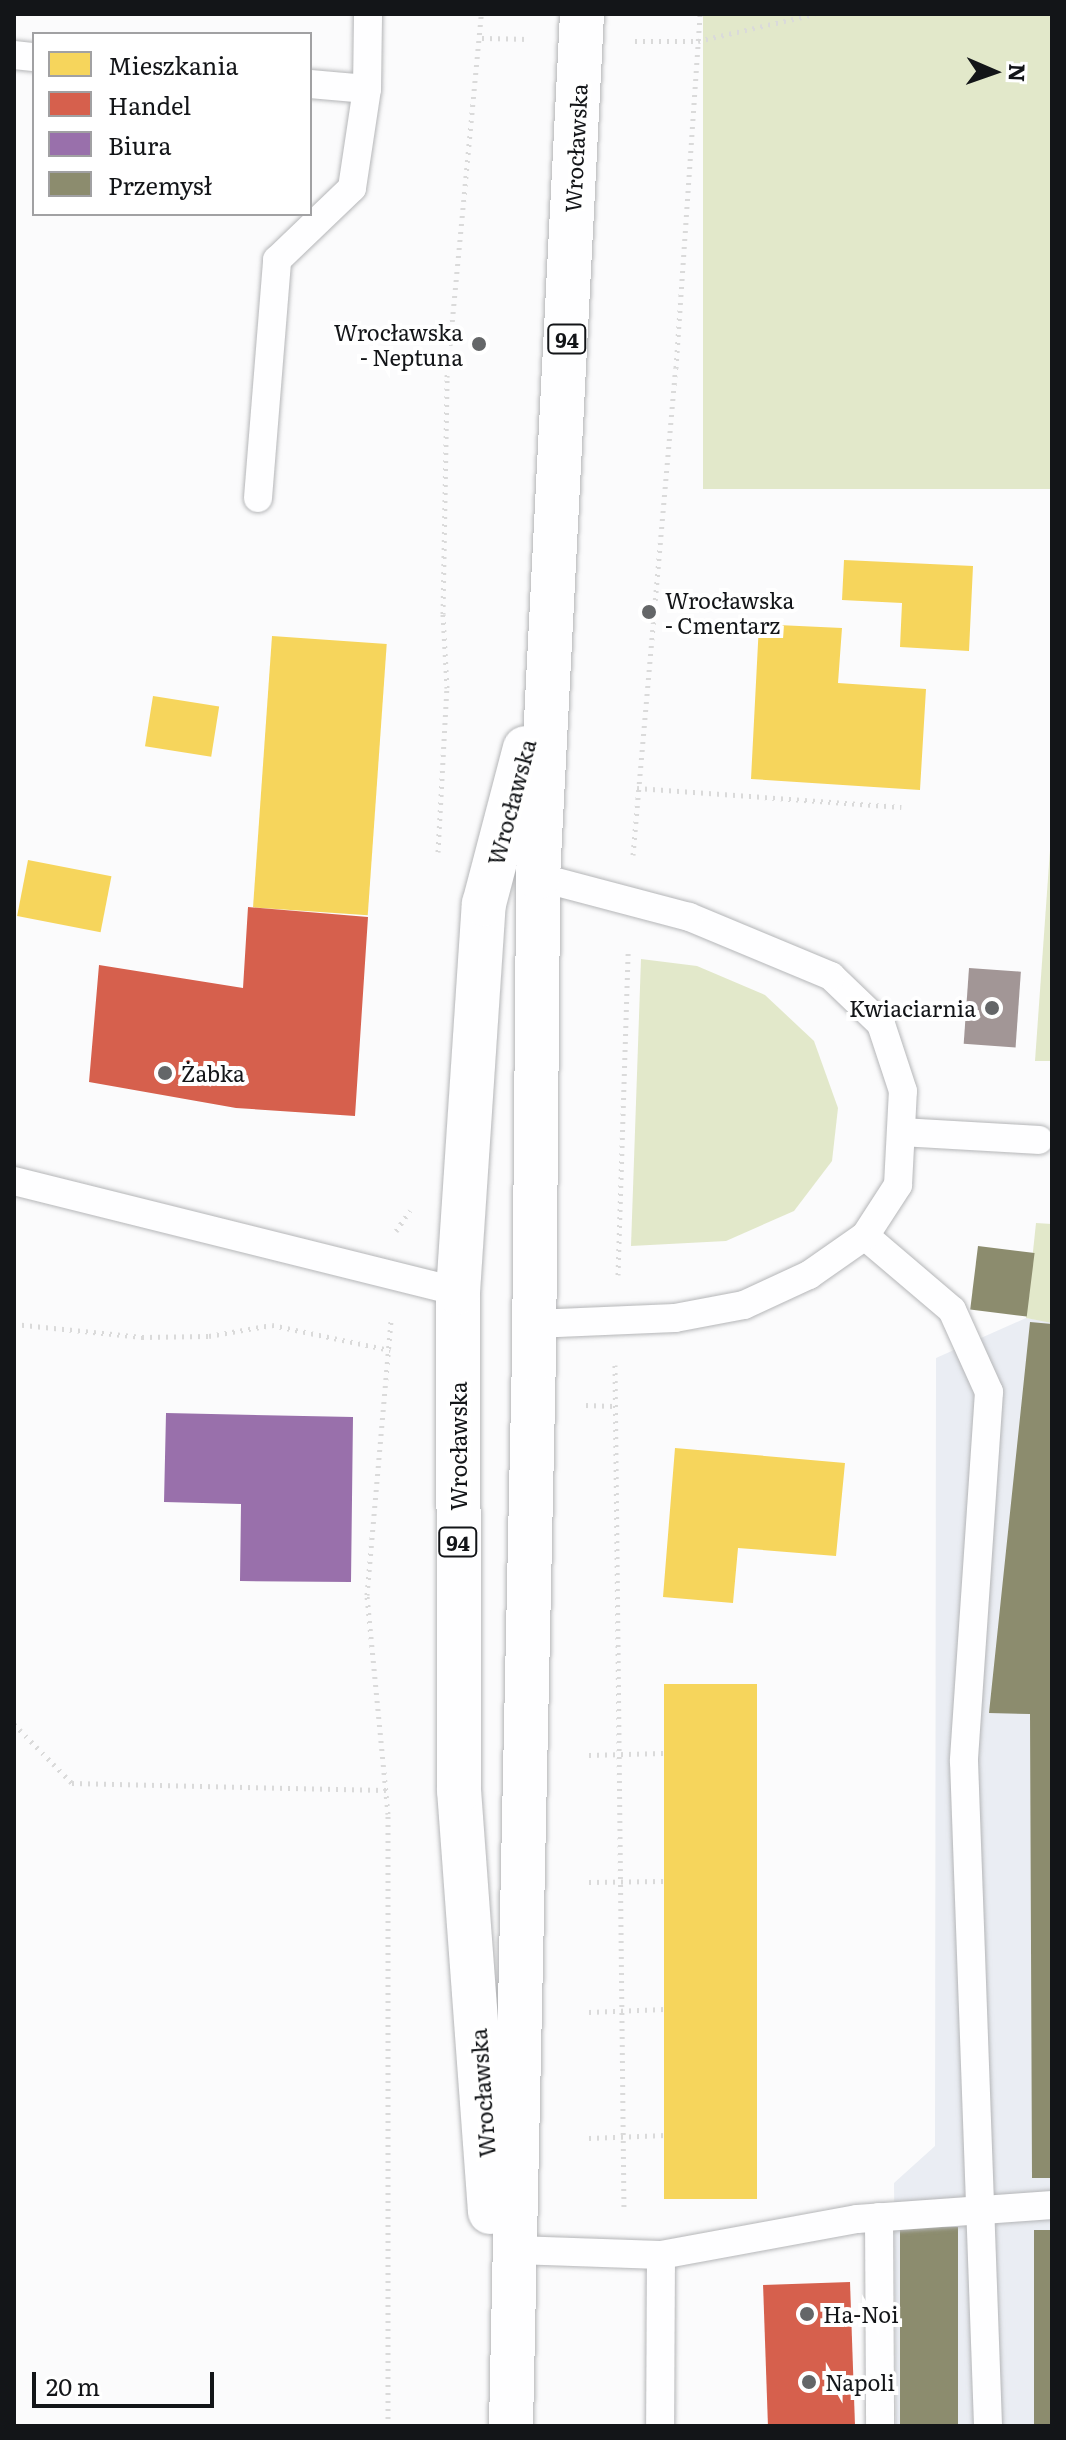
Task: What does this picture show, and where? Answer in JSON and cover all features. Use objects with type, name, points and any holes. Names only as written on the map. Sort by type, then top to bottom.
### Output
[{"type":"main road","name":"Wrocławska","points":[[509,2426],[534,1324],[538,877],[582,28]]},
{"type":"main road","name":"Wrocławska","points":[[509,2426],[459,1791],[458,1292],[484,904],[547,664]]},
{"type":"lane","points":[[258,498],[277,260],[352,188],[367,89],[368,14]]},
{"type":"lane","points":[[312,84],[367,89]]},
{"type":"lane","points":[[534,1324],[675,1318],[744,1305],[809,1275],[865,1236],[898,1185],[903,1091],[881,1024],[831,976],[689,917],[538,877]]},
{"type":"lane","points":[[902,1132],[1039,1140]]},
{"type":"lane","points":[[14,1181],[458,1292]]},
{"type":"lane","points":[[865,1236],[952,1310],[989,1392],[964,1761],[983,2207],[988,2426]]},
{"type":"lane","points":[[515,2250],[661,2255],[879,2217],[983,2207],[1052,2205]]},
{"type":"lane","points":[[879,2217],[880,2426]]},
{"type":"lane","points":[[660,2426],[661,2255]]},
{"type":"path","points":[[612,2253],[624,2213],[613,1406],[629,901],[676,368],[700,14]]},
{"type":"path","points":[[582,28],[698,41],[815,14]]},
{"type":"path","points":[[637,788],[901,807]]},
{"type":"path","points":[[14,1324],[142,1337],[209,1336],[272,1325],[390,1350]]},
{"type":"path","points":[[14,1724],[72,1783],[386,1790]]},
{"type":"path","points":[[589,1755],[663,1753]]},
{"type":"path","points":[[589,1882],[664,1881]]},
{"type":"path","points":[[589,2012],[665,2009]]},
{"type":"path","points":[[589,2138],[666,2135]]},
{"type":"shaded area","points":[[1026,1318],[1052,1322],[1052,2426],[896,2426],[894,2183],[935,2146],[936,1358]]},
{"type":"green space","points":[[703,14],[1052,14],[1052,489],[703,489]]},
{"type":"green space","points":[[1052,822],[1052,1061],[1035,1061]]},
{"type":"green space","points":[[641,959],[697,966],[765,995],[814,1041],[838,1108],[832,1161],[794,1211],[726,1241],[631,1246]]},
{"type":"green space","points":[[1036,1223],[1052,1224],[1052,1323],[1026,1318]]},
{"type":"building: Mieszkania","points":[[844,560],[973,566],[969,651],[900,647],[902,603],[842,600]]},
{"type":"building: Mieszkania","points":[[759,624],[842,628],[838,683],[926,689],[920,790],[751,779]]},
{"type":"building: Mieszkania","points":[[272,636],[387,644],[368,915],[253,907]]},
{"type":"building: Mieszkania","points":[[153,696],[219,706],[211,757],[145,746]]},
{"type":"building: Mieszkania","points":[[28,860],[111,876],[101,932],[17,916]]},
{"type":"building: Mieszkania","points":[[675,1448],[845,1463],[836,1556],[738,1548],[733,1603],[663,1597]]},
{"type":"building: Mieszkania","points":[[664,1684],[757,1684],[757,2199],[664,2199]]},
{"type":"building: Handel","points":[[248,907],[368,917],[355,1116],[236,1108],[89,1082],[99,965],[243,988]]},
{"type":"building: Handel","points":[[850,2282],[855,2426],[768,2426],[763,2285]]},
{"type":"building: Biura","points":[[166,1413],[353,1417],[351,1582],[240,1581],[241,1504],[164,1502]]},
{"type":"building: Przemysł","points":[[978,1246],[1035,1253],[1027,1316],[970,1310]]},
{"type":"building: Przemysł","points":[[1030,1322],[1052,1324],[1052,2178],[1032,2178],[1030,1714],[989,1713]]},
{"type":"building: Przemysł","points":[[900,2227],[958,2227],[958,2426],[900,2426]]},
{"type":"building: Przemysł","points":[[1034,2230],[1052,2230],[1052,2426],[1034,2426]]},
{"type":"building: Inne","name":"Kwiaciarnia","points":[[969,968],[1021,972],[1016,1047],[964,1044]]},
{"type":"place","name":"Wrocławska - Neptuna","points":[[479,344]]},
{"type":"place","name":"Wrocławska - Cmentarz","points":[[649,612]]},
{"type":"place","name":"Kwiaciarnia","points":[[992,1008]]},
{"type":"place","name":"Żabka","points":[[165,1073]]},
{"type":"place","name":"Ha-Noi","points":[[807,2314]]},
{"type":"place","name":"Napoli","points":[[809,2382]]}]
